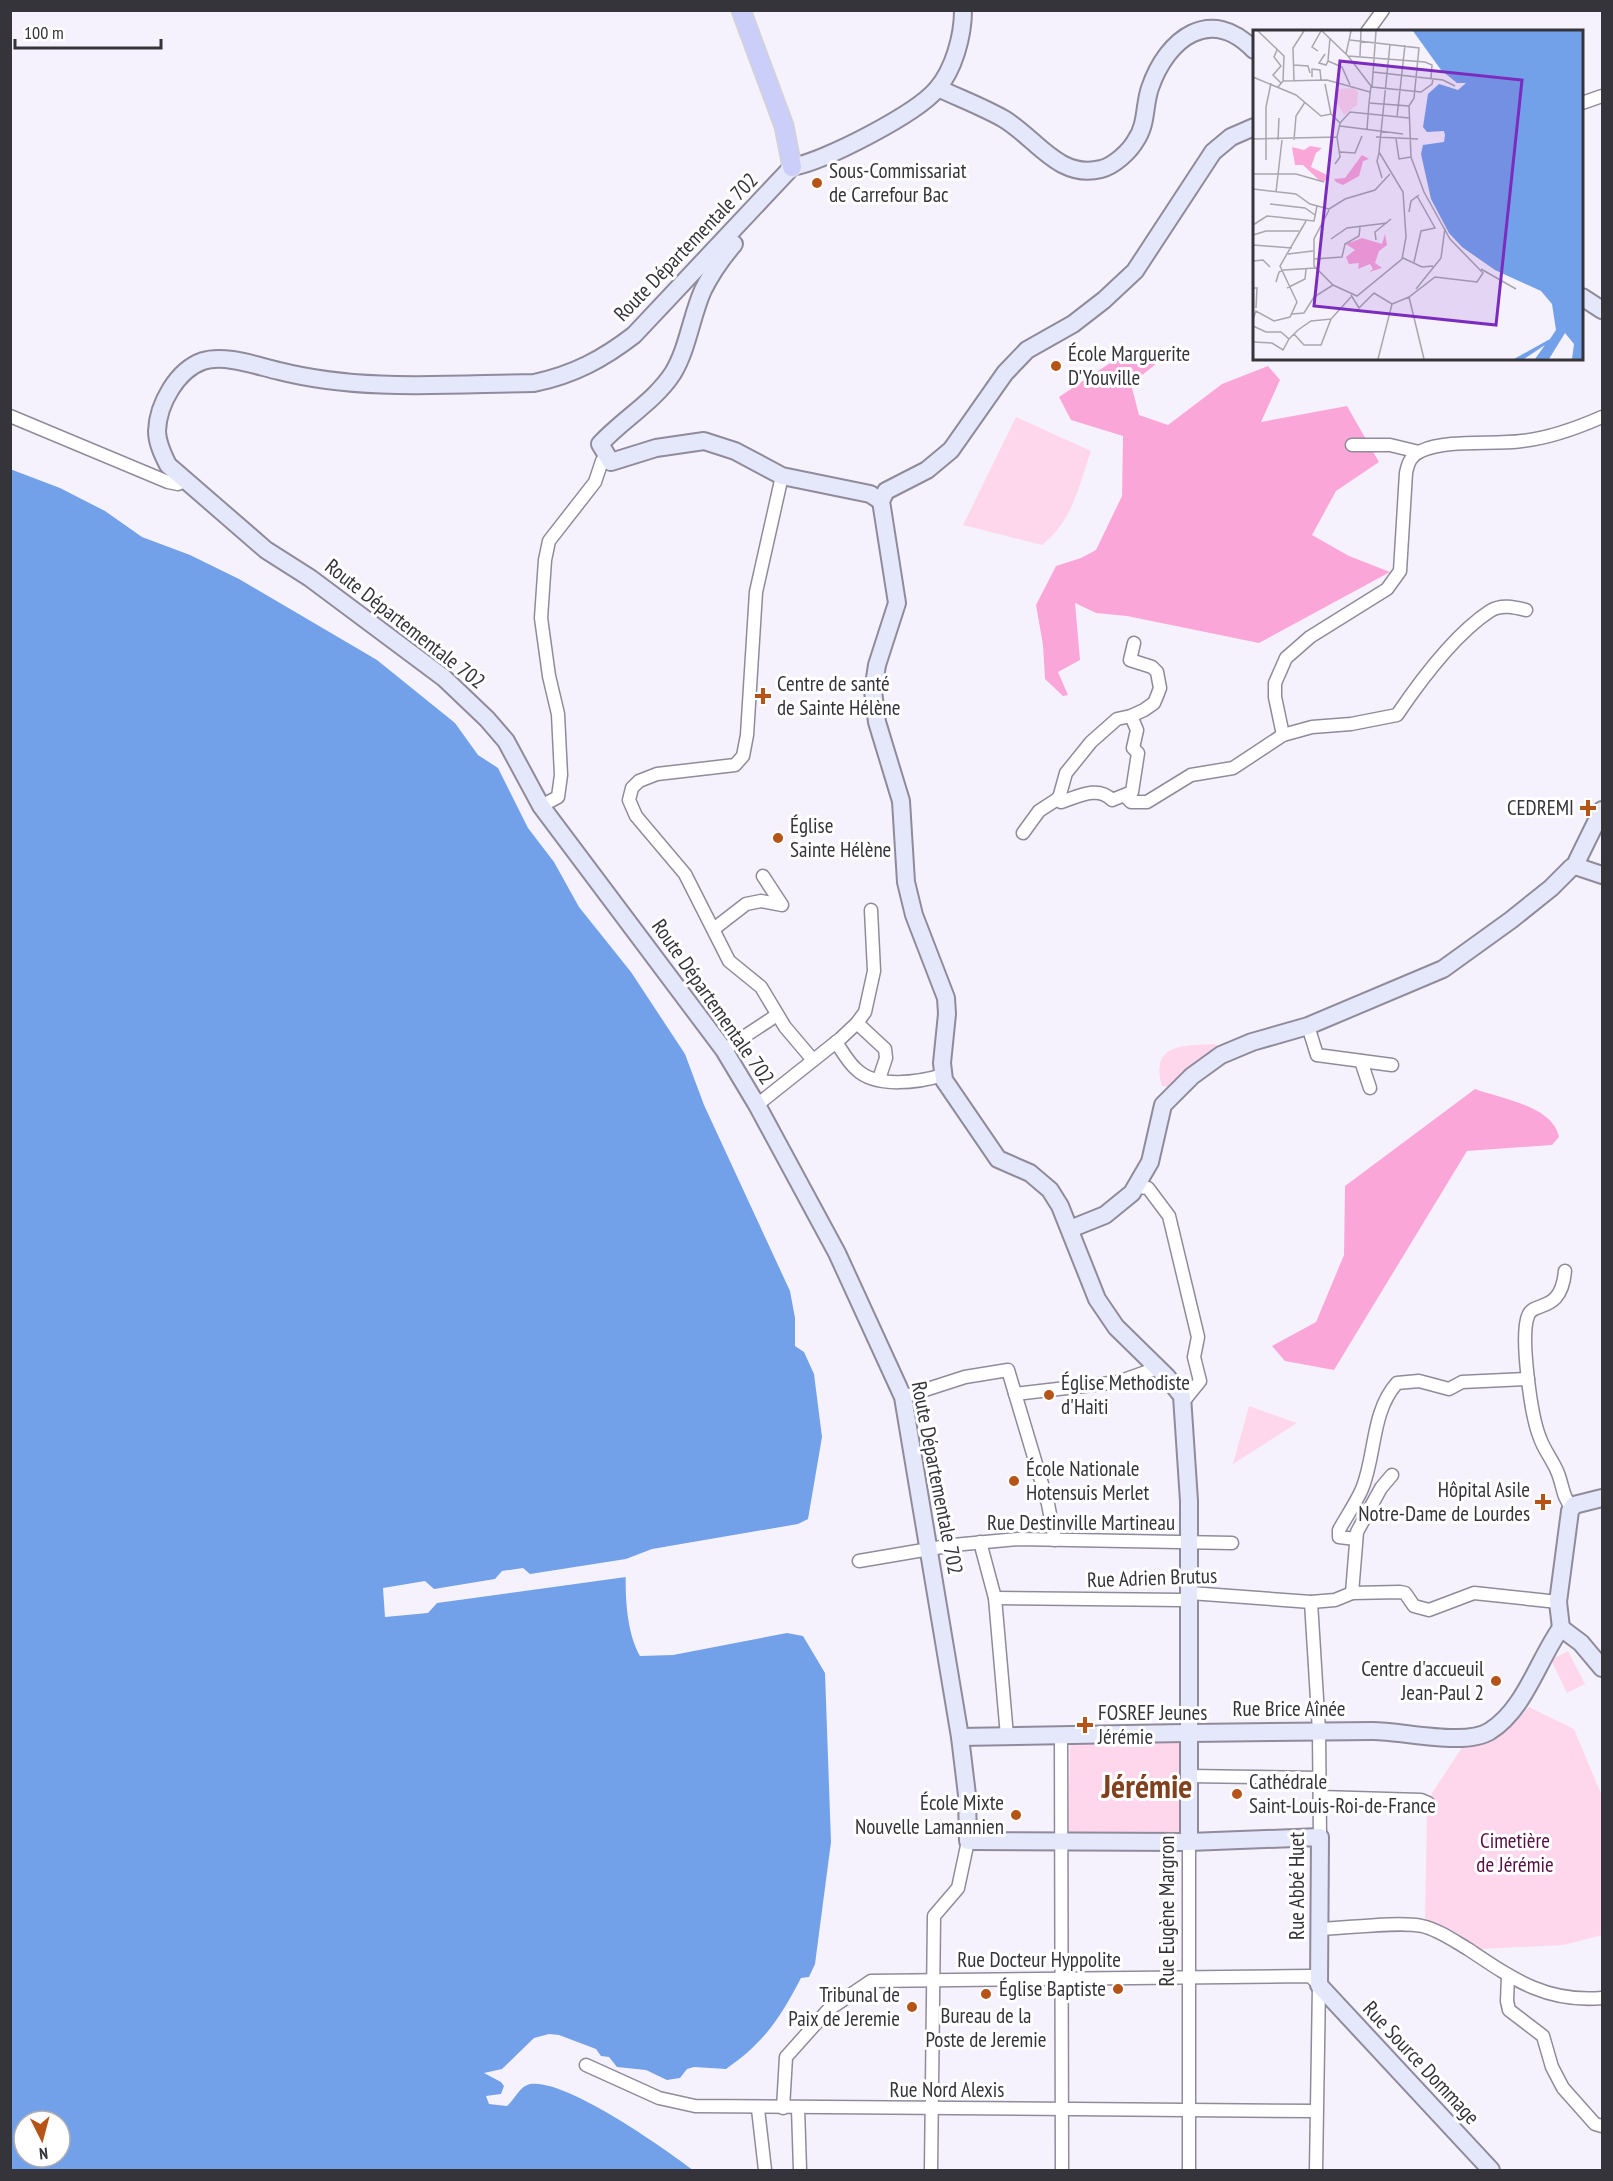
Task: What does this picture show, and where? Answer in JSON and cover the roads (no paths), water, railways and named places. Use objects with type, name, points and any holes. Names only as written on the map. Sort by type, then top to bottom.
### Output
[{"type":"main road","points":[[741,10],[784,126],[792,167]]},
{"type":"street","points":[[792,167],[807,164],[857,142],[899,117],[938,88],[955,56],[963,10]]},
{"type":"street","points":[[1368,30],[1383,10]]},
{"type":"street","points":[[938,88],[1005,120],[1058,163],[1080,170],[1103,169],[1123,155],[1136,141],[1144,123],[1153,81],[1160,64],[1175,45],[1189,34],[1205,28],[1221,28],[1242,37],[1253,49]]},
{"type":"street","points":[[1583,102],[1602,96]]},
{"type":"street","points":[[1137,1187],[1148,1188],[1169,1216],[1198,1337],[1194,1357],[1200,1381],[1183,1402],[1174,1384],[1116,1327],[1098,1299],[1070,1229],[1050,1190],[1030,1173],[998,1159],[952,1095],[943,1075],[946,998],[914,915],[906,882],[901,801],[877,722],[873,690],[877,665],[897,603],[881,501],[886,492],[927,470],[951,450],[1005,373],[1027,350],[1073,324],[1104,300],[1135,270],[1213,152],[1231,137],[1253,127]]},
{"type":"street","name":"Route Départementale 702","points":[[792,167],[741,224],[634,335],[607,356],[556,379],[534,383],[342,384],[248,364],[204,361],[188,370],[172,388],[162,409],[157,431],[160,450],[168,465],[266,550],[310,578],[444,678],[487,718],[506,741],[541,806],[724,1050],[757,1105],[837,1253],[903,1397],[960,1737],[967,1795],[968,1841]]},
{"type":"street","points":[[611,462],[600,444],[658,392],[673,372],[703,291],[722,258],[741,236],[744,227],[741,224]]},
{"type":"street","points":[[1583,298],[1602,310]]},
{"type":"street","points":[[10,417],[168,482],[178,484],[186,480]]},
{"type":"street","points":[[1352,445],[1390,445],[1419,452],[1443,446],[1523,441],[1553,436],[1602,417]]},
{"type":"street","points":[[541,806],[558,797],[561,775],[558,714],[549,676],[541,618],[545,560],[549,541],[595,482],[602,461],[611,462],[656,448],[704,441],[735,451],[782,476],[870,494],[881,501]]},
{"type":"street","points":[[1283,735],[1275,697],[1275,683],[1287,658],[1310,637],[1387,589],[1400,571],[1406,473],[1409,461],[1419,452]]},
{"type":"street","points":[[782,476],[756,592],[747,735],[743,756],[735,765],[647,777],[639,781],[630,794],[629,800],[636,816],[686,874],[715,928],[729,961],[761,987],[777,1015],[813,1060]]},
{"type":"street","points":[[1125,796],[1131,802],[1147,801],[1191,775],[1233,768],[1283,735],[1312,727],[1351,724],[1397,715],[1410,695],[1459,638],[1491,610],[1504,607],[1526,610]]},
{"type":"street","points":[[1023,833],[1039,811],[1057,799],[1066,773],[1091,742],[1117,719],[1131,716],[1154,703],[1160,688],[1157,672],[1152,667],[1130,660],[1134,643]]},
{"type":"street","points":[[1057,799],[1061,802],[1076,795],[1096,792],[1112,800],[1131,792],[1138,753],[1133,748],[1137,730],[1131,716]]},
{"type":"street","points":[[1070,1229],[1105,1215],[1125,1201],[1137,1187],[1150,1162],[1163,1105],[1175,1091],[1221,1055],[1252,1042],[1308,1026],[1424,979],[1451,964],[1543,894],[1575,865],[1602,810]]},
{"type":"street","points":[[1575,865],[1602,875]]},
{"type":"street","points":[[715,928],[746,904],[761,902],[782,904],[763,876]]},
{"type":"street","points":[[757,1105],[836,1042],[857,1023],[865,1012],[874,971],[871,910]]},
{"type":"street","points":[[724,1050],[777,1015]]},
{"type":"street","points":[[857,1023],[885,1049],[886,1058],[879,1079]]},
{"type":"street","points":[[1308,1026],[1317,1055],[1392,1065]]},
{"type":"street","points":[[836,1042],[856,1070],[879,1079],[894,1082],[928,1080],[943,1075]]},
{"type":"street","points":[[1361,1061],[1370,1088]]},
{"type":"street","points":[[1565,1271],[1560,1293],[1552,1304],[1532,1310],[1528,1315],[1528,1378],[1533,1416],[1540,1438],[1558,1472],[1565,1500],[1572,1508]]},
{"type":"street","points":[[1015,1394],[1118,1382],[1157,1368]]},
{"type":"street","points":[[903,1397],[965,1377],[1008,1370],[1048,1504],[1055,1540]]},
{"type":"street","points":[[1356,1539],[1339,1537],[1339,1530],[1362,1490],[1375,1429],[1389,1392],[1397,1383],[1419,1381],[1449,1389],[1462,1382],[1528,1378]]},
{"type":"street","name":"Rue Eugène Margron","points":[[1183,1402],[1190,1543],[1189,2170]]},
{"type":"street","points":[[1352,1593],[1357,1532],[1381,1488],[1392,1475]]},
{"type":"street","points":[[1602,1498],[1574,1505],[1572,1508],[1558,1602],[1562,1628],[1581,1643],[1602,1668]]},
{"type":"street","name":"Rue Destinville Martineau","points":[[859,1561],[980,1542],[1055,1540],[1232,1543]]},
{"type":"street","points":[[980,1542],[995,1598],[1007,1736]]},
{"type":"street","name":"Rue Adrien Brutus","points":[[995,1598],[1183,1600],[1190,1593],[1311,1602],[1335,1600],[1352,1593],[1401,1592],[1406,1593],[1414,1606],[1429,1610],[1438,1608],[1458,1597],[1474,1593],[1558,1602]]},
{"type":"street","name":"Rue Abbé Huet","points":[[1311,1602],[1319,1731],[1320,1797],[1321,1929],[1316,2170]]},
{"type":"street","name":"Rue Brice Aînée","points":[[960,1737],[1188,1731],[1395,1731],[1456,1737],[1480,1736],[1509,1716],[1547,1648],[1562,1628]]},
{"type":"street","points":[[1061,1735],[1062,2170]]},
{"type":"street","points":[[1189,1776],[1319,1778]]},
{"type":"street","points":[[1320,1797],[1421,1800],[1428,1803]]},
{"type":"street","points":[[932,2170],[934,1916],[958,1888],[968,1841],[1189,1842],[1320,1837]]},
{"type":"street","points":[[1321,1929],[1422,1926],[1451,1939],[1508,1976],[1558,1998],[1602,1998]]},
{"type":"street","name":"Rue Docteur Hyppolite","points":[[783,2108],[786,2056],[828,2010],[871,1981],[935,1979],[1061,1981],[1310,1976],[1319,1984]]},
{"type":"street","points":[[1508,1976],[1509,2010],[1543,2036],[1552,2067],[1563,2088],[1594,2124],[1602,2126]]},
{"type":"street","name":"Rue Source Dommage","points":[[1319,1984],[1491,2170]]},
{"type":"street","name":"Rue Nord Alexis","points":[[586,2065],[672,2103],[758,2109],[1316,2111]]},
{"type":"street","points":[[798,2108],[800,2170]]},
{"type":"street","points":[[758,2109],[765,2170]]},
{"type":"water","points":[[10,469],[60,488],[105,511],[142,537],[190,555],[239,579],[377,660],[455,723],[478,755],[498,768],[528,828],[554,862],[579,907],[631,972],[685,1054],[704,1105],[790,1291],[795,1318],[795,1346],[804,1352],[814,1374],[822,1437],[808,1519],[798,1524],[652,1549],[626,1559],[626,1596],[631,1634],[640,1656],[673,1655],[787,1633],[803,1636],[825,1673],[831,1842],[815,1964],[809,1977],[801,1978],[770,2029],[751,2049],[726,2069],[694,2067],[687,2069],[680,2078],[667,2080],[646,2070],[617,2067],[609,2057],[601,2056],[596,2049],[559,2035],[549,2034],[534,2038],[502,2069],[484,2073],[504,2086],[501,2094],[486,2096],[489,2104],[507,2106],[526,2085],[546,2085],[566,2092],[614,2116],[693,2170],[11,2170]]},
{"type":"place","name":"Sous-Commissariat de Carrefour Bac","points":[[817,183]]},
{"type":"place","name":"École Marguerite D'Youville","points":[[1056,366]]},
{"type":"place","name":"Centre de santé de Sainte Hélène","points":[[763,696]]},
{"type":"place","name":"CEDREMI","points":[[1588,808]]},
{"type":"place","name":"Église Sainte Hélène","points":[[778,838]]},
{"type":"place","name":"Église Methodiste d'Haiti","points":[[1049,1395]]},
{"type":"place","name":"École Nationale Hotensuis Merlet","points":[[1014,1481]]},
{"type":"place","name":"Hôpital Asile Notre-Dame de Lourdes","points":[[1543,1502]]},
{"type":"place","name":"Centre d'accueuil Jean-Paul 2","points":[[1496,1681]]},
{"type":"place","name":"FOSREF Jeunes Jérémie","points":[[1085,1725]]},
{"type":"place","name":"Cathédrale Saint-Louis-Roi-de-France","points":[[1237,1794]]},
{"type":"place","name":"École Mixte Nouvelle Lamannien","points":[[1016,1815]]},
{"type":"place","name":"Église Baptiste","points":[[1118,1989]]},
{"type":"place","name":"Bureau de la Poste de Jeremie","points":[[986,1994]]},
{"type":"place","name":"Tribunal de Paix de Jeremie","points":[[912,2007]]},
{"type":"district","name":"Jérémie","points":[[1147,1786]]},
{"type":"park label","name":"Cimetière de Jérémie","points":[[1515,1853]]}]
